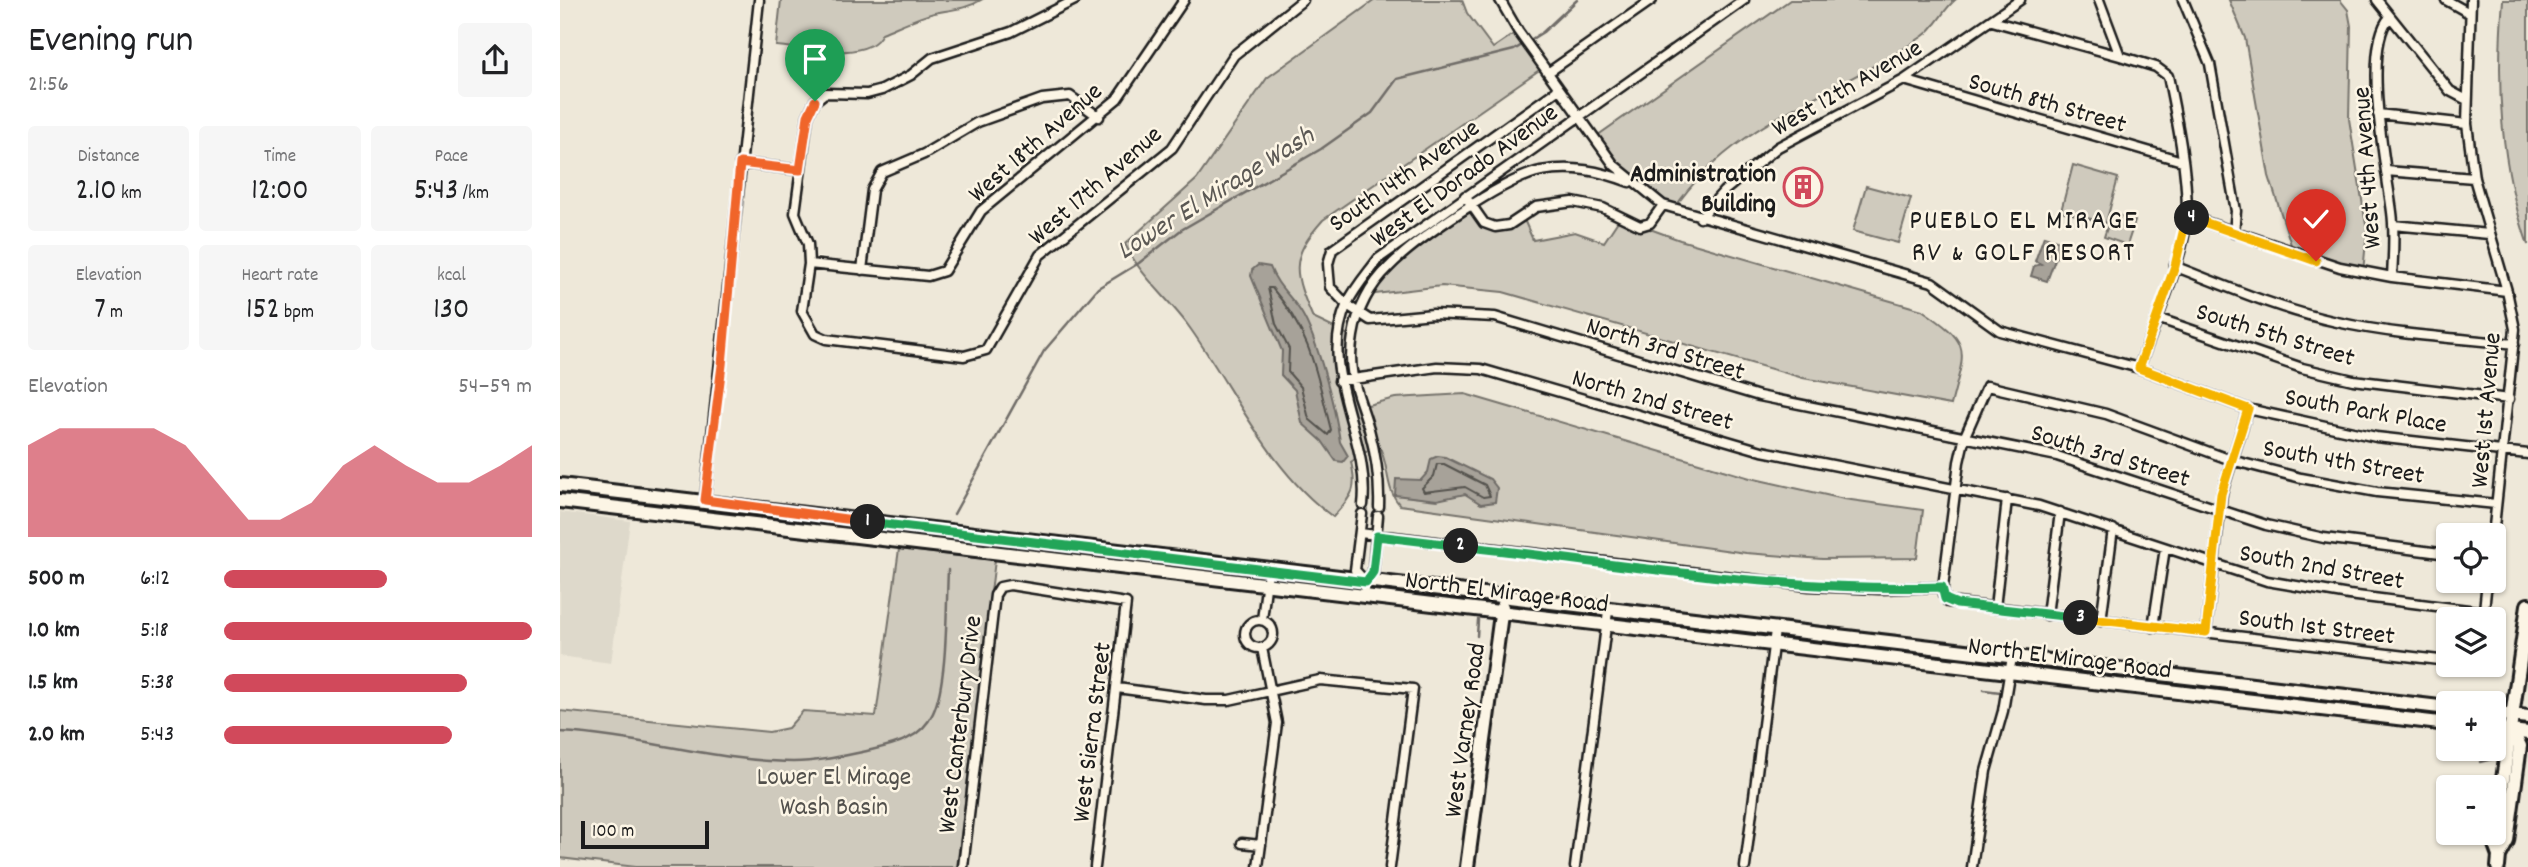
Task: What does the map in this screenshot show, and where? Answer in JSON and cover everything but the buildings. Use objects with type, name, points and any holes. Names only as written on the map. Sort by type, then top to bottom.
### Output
[{"type":"main road","name":"North El Mirage Road","points":[[560,485],[705,500],[1268,571],[2436,707]]},
{"type":"main road","name":"North El Mirage Road","points":[[560,501],[2436,723]]},
{"type":"main road","name":"West Varney Road","points":[[1467,867],[1503,598]]},
{"type":"main road","points":[[2498,861],[2494,842],[2528,605]]},
{"type":"main road","points":[[2506,726],[2528,717]]},
{"type":"main road","points":[[2506,720],[2528,733]]},
{"type":"street","points":[[705,500],[723,352],[758,0]]},
{"type":"street","name":"West 17th Avenue","points":[[1075,0],[1011,33],[932,58],[911,75],[882,90],[867,94],[825,93],[815,101],[808,116],[795,213],[808,244],[809,264],[802,311],[815,334],[826,339],[964,356],[980,353],[992,343],[1040,255],[1172,148],[1234,55],[1303,0]]},
{"type":"street","name":"West 18th Avenue","points":[[809,264],[928,276],[944,271],[981,211],[1099,117],[1117,99],[1184,0]]},
{"type":"street","points":[[1285,0],[1292,8]]},
{"type":"street","points":[[1500,0],[1519,32],[1614,165],[1635,185],[1663,205],[1700,218]]},
{"type":"street","points":[[1549,72],[1652,0]]},
{"type":"street","name":"West El Dorado Avenue","points":[[1366,582],[1355,570],[1363,510],[1363,457],[1339,381],[1337,350],[1347,305],[1378,259],[1744,0]]},
{"type":"street","name":"West 12th Avenue","points":[[1700,218],[1724,191],[1779,148],[1904,80],[2020,0]]},
{"type":"street","points":[[2099,0],[2120,56]]},
{"type":"street","points":[[2183,0],[2210,64],[2236,211],[2234,233]]},
{"type":"street","points":[[2377,0],[2450,92],[2467,100]]},
{"type":"street","points":[[2446,0],[2469,13]]},
{"type":"street","name":"West 1st Avenue","points":[[2471,0],[2467,124],[2474,178],[2507,290],[2515,328],[2494,523]]},
{"type":"street","name":"West 4th Avenue","points":[[2390,17],[2383,25],[2380,39],[2378,114],[2393,225],[2392,277]]},
{"type":"street","points":[[1992,21],[2156,67],[2168,76],[2182,161],[2187,216],[2175,266],[2139,368]]},
{"type":"street","name":"South 8th Street","points":[[1904,80],[2182,161]]},
{"type":"street","name":"South 14th Avenue","points":[[1358,312],[1347,305],[1330,287],[1328,264],[1332,250],[1559,89]]},
{"type":"street","points":[[862,270],[872,190],[882,172],[924,154],[978,122],[1042,99],[1070,96],[1099,117]]},
{"type":"street","points":[[2378,114],[2467,124]]},
{"type":"street","points":[[740,163],[800,170]]},
{"type":"street","name":"West El Dorado Avenue","points":[[1364,597],[1366,582],[1373,572],[1378,512],[1375,452],[1352,379],[1351,353],[1358,312],[1388,267],[1473,205],[1523,177],[1558,169],[1605,173],[1635,185]]},
{"type":"street","points":[[2386,171],[2474,178]]},
{"type":"street","points":[[1465,197],[1484,223],[1502,228],[1536,207],[1573,202],[1590,204],[1628,223],[1645,225],[1657,216],[1663,205]]},
{"type":"street","points":[[2187,216],[2316,261],[2392,277],[2507,290]]},
{"type":"street","name":"South Park Place","points":[[1700,218],[1931,282],[2000,331],[2139,368],[2248,409],[2376,437],[2528,454]]},
{"type":"street","points":[[2393,225],[2490,234]]},
{"type":"street","points":[[2175,266],[2278,306],[2336,322],[2386,331],[2514,344]]},
{"type":"street","name":"North 3rd Street","points":[[1358,312],[1370,320],[1452,313],[1495,317],[1759,396],[1840,414],[1965,436]]},
{"type":"street","name":"South 5th Street","points":[[2157,318],[2302,368],[2353,380],[2509,399]]},
{"type":"street","name":"North 2nd Street","points":[[1339,381],[1437,366],[1481,369],[1762,451],[1955,489]]},
{"type":"street","name":"South 4th Street","points":[[1965,436],[1987,386],[2106,414],[2231,460],[2301,478],[2377,492],[2496,504]]},
{"type":"street","points":[[2206,632],[2220,511],[2231,460],[2248,409]]},
{"type":"street","points":[[1360,533],[1809,586],[1878,589],[1942,587],[1965,436]]},
{"type":"street","name":"South 3rd Street","points":[[1965,436],[2057,456],[2220,511],[2324,538],[2436,552]]},
{"type":"street","name":"South 2nd Street","points":[[1955,489],[2060,512],[2214,566],[2267,580],[2436,609]]},
{"type":"street","points":[[1995,608],[2007,499]]},
{"type":"street","points":[[2047,615],[2060,512]]},
{"type":"street","points":[[2101,621],[2113,529]]},
{"type":"street","points":[[2153,626],[2165,548]]},
{"type":"street","points":[[1262,620],[1268,571]]},
{"type":"street","name":"West Canterbury Drive","points":[[963,867],[995,595],[1000,587],[1010,585],[1126,603]]},
{"type":"street","name":"South 1st Street","points":[[1942,587],[1942,594],[1948,602],[2436,660]]},
{"type":"street","name":"West Sierra Street","points":[[1095,867],[1126,603]]},
{"type":"street","points":[[1575,867],[1608,611]]},
{"type":"street","points":[[1262,620],[1270,624],[1273,634],[1270,643],[1262,648],[1250,644],[1245,632],[1249,624],[1262,620]]},
{"type":"street","points":[[1745,867],[1775,630]]},
{"type":"street","points":[[1258,867],[1277,723],[1262,648]]},
{"type":"street","points":[[1972,867],[1986,771],[2012,657]]},
{"type":"street","points":[[1117,688],[1206,701],[1229,700],[1320,680],[1413,689],[1390,867]]},
{"type":"street","points":[[1242,843],[1261,845]]},
{"type":"shaded area","points":[[560,512],[630,521],[611,663],[560,656]]},
{"type":"green space","points":[[781,0],[981,0],[905,23],[882,33],[875,42],[864,48],[834,52],[776,46]]},
{"type":"green space","points":[[1375,0],[1462,0],[1467,13],[1493,48],[1518,31],[1545,66],[1323,220],[1304,246],[1299,257],[1299,278],[1313,318],[1353,337],[1351,353],[1360,407],[1395,398],[1465,394],[1750,478],[1844,499],[1923,510],[1917,558],[1822,559],[1746,553],[1400,505],[1389,484],[1378,444],[1351,462],[1354,480],[1352,492],[1333,517],[1310,498],[1270,452],[1187,324],[1146,276],[1125,244],[1197,179],[1267,78]]},
{"type":"green space","points":[[1790,0],[1955,0],[1923,36],[1757,130],[1726,153],[1698,178],[1674,209],[1635,185],[1594,138]]},
{"type":"green space","points":[[2229,0],[2340,0],[2348,10],[2351,26],[2349,119],[2367,231],[2363,272],[2294,254],[2269,176],[2245,38]]},
{"type":"green space","points":[[2503,0],[2528,0],[2528,245],[2511,185],[2502,124],[2500,62]]},
{"type":"green space","points":[[2073,165],[2118,178],[2106,223],[2061,211]]},
{"type":"green space","points":[[1866,186],[1911,198],[1898,243],[1853,231]]},
{"type":"green space","points":[[1473,206],[1484,223],[1495,227],[1522,215],[1533,240],[1575,232],[1604,242],[1620,218],[1680,240],[1922,310],[1950,332],[1958,341],[1961,350],[1960,371],[1951,405],[1803,378],[1503,292],[1442,286],[1367,295],[1388,267]]},
{"type":"green space","points":[[2112,213],[2135,221],[2127,245],[2104,237]]},
{"type":"green space","name":"Lower El Mirage Wash Basin","points":[[899,549],[995,560],[957,867],[636,867],[560,858],[560,711],[769,732],[788,728],[803,711],[876,716]]},
{"type":"water","points":[[2044,236],[2059,241],[2060,246],[2047,281],[2031,276],[2034,266],[2041,264],[2035,261]]},
{"type":"water","points":[[1258,265],[1270,267],[1276,280],[1307,323],[1325,375],[1340,442],[1348,456],[1343,462],[1336,461],[1322,441],[1302,423],[1295,390],[1281,375],[1282,351],[1251,276],[1252,270]]},
{"type":"water","points":[[1438,456],[1490,479],[1497,488],[1495,502],[1481,504],[1465,494],[1437,500],[1395,495],[1396,479],[1421,480],[1428,472],[1431,459]]},
{"type":"waterway","name":"Lower El Mirage Wash","points":[[954,514],[1044,351],[1098,288],[1139,263],[1181,230],[1321,149],[1372,113],[1397,79],[1514,50],[1543,32],[1577,0]]},
{"type":"waterway","name":"Lower El Mirage Wash","points":[[560,732],[618,738],[764,761],[793,762],[840,757],[905,740],[928,722],[938,699],[945,644],[948,570]]},
{"type":"waterway","points":[[1477,636],[1478,620]]},
{"type":"waterway","points":[[1984,690],[2000,692]]},
{"type":"waterway","points":[[2480,762],[2484,761]]},
{"type":"place","name":"Administration Building","points":[[1803,187]]},
{"type":"district","name":"PUEBLO EL MIRAGE RV & GOLF RESORT","points":[[2024,234]]},
{"type":"route","points":[[815,101],[808,116],[800,170],[740,163],[722,365],[705,500],[1366,582],[1373,572],[1377,536],[1809,586],[1878,589],[1942,587],[1945,599],[1957,604],[2206,632],[2221,494],[2248,409],[2139,368],[2175,266],[2187,216],[2316,261]]}]
